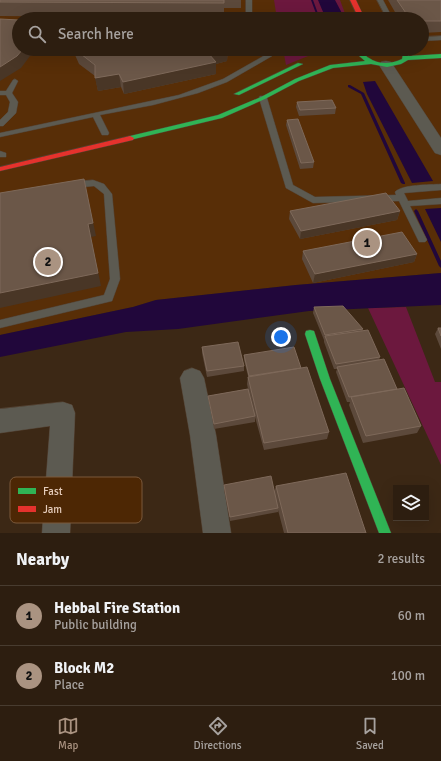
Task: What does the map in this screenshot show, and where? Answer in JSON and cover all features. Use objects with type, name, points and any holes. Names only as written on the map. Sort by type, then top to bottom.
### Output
[{"type":"street","points":[[353,0],[359,12]]},
{"type":"street","points":[[429,49],[441,48]]},
{"type":"street","points":[[429,55],[441,56]]},
{"type":"street","points":[[361,56],[372,62],[386,65],[400,63],[403,56]]},
{"type":"street","points":[[227,98],[306,61]]},
{"type":"street","points":[[0,169],[220,117],[263,98],[297,80],[332,66],[372,62]]},
{"type":"street","points":[[386,65],[437,138],[441,150]]},
{"type":"street","points":[[310,334],[325,379],[385,533]]},
{"type":"street","points":[[192,378],[203,434],[217,533]]},
{"type":"street","points":[[0,421],[63,413],[59,477]]},
{"type":"street","points":[[56,533],[57,523]]},
{"type":"lane","points":[[249,0],[250,12]]},
{"type":"lane","points":[[380,0],[386,12]]},
{"type":"lane","points":[[429,39],[441,38]]},
{"type":"lane","points":[[0,134],[166,101],[210,87],[268,56]]},
{"type":"lane","points":[[0,124],[12,113],[14,102],[4,93],[15,81]]},
{"type":"lane","points":[[263,98],[290,186],[313,200],[441,201]]},
{"type":"lane","points":[[95,114],[105,133]]},
{"type":"lane","points":[[0,324],[108,298],[115,279],[108,194],[103,186],[91,183],[61,187]]},
{"type":"lane","points":[[422,240],[399,192],[403,190],[441,187]]},
{"type":"shaded area","points":[[0,0],[441,0],[441,273],[296,285],[156,300],[133,307],[0,335]]},
{"type":"shaded area","points":[[274,0],[340,0],[344,12],[276,12]]},
{"type":"shaded area","points":[[318,0],[335,0],[341,12],[323,12]]},
{"type":"shaded area","points":[[284,56],[308,56],[286,65]]},
{"type":"shaded area","points":[[375,81],[433,181],[412,183],[367,94],[363,82]]},
{"type":"shaded area","points":[[441,208],[441,242],[425,209]]},
{"type":"shaded area","points":[[441,273],[441,305],[309,311],[178,329],[126,332],[0,357],[0,335],[133,307],[156,300],[296,285]]},
{"type":"shaded area","points":[[406,307],[435,382],[441,382],[441,465],[368,308]]},
{"type":"building","points":[[0,0],[224,0],[224,3],[0,2]]},
{"type":"building","points":[[397,0],[441,0],[441,21],[429,21],[429,12],[405,12]]},
{"type":"building","points":[[0,19],[12,20],[12,56],[17,56],[0,67]]},
{"type":"building","points":[[83,56],[211,56],[216,62],[123,82],[119,74],[95,78],[95,65]]},
{"type":"building","points":[[332,100],[336,108],[300,110],[297,102]]},
{"type":"building","points":[[298,119],[314,162],[301,163],[287,120]]},
{"type":"building","points":[[84,179],[93,223],[88,224],[98,273],[0,293],[0,193]]},
{"type":"building","points":[[386,193],[400,211],[301,231],[290,211]]},
{"type":"building","points":[[402,232],[417,254],[315,274],[303,251]]},
{"type":"building","points":[[343,306],[363,329],[325,335],[314,307]]},
{"type":"building","points":[[438,328],[441,328],[441,336]]},
{"type":"building","points":[[368,330],[380,357],[336,364],[325,336]]},
{"type":"building","points":[[238,342],[244,366],[207,371],[202,347]]},
{"type":"building","points":[[294,347],[301,368],[249,376],[244,355]]},
{"type":"building","points":[[384,359],[397,389],[349,397],[337,367]]},
{"type":"building","points":[[307,367],[329,432],[264,443],[248,377]]},
{"type":"building","points":[[404,388],[421,426],[366,436],[351,397]]},
{"type":"building","points":[[248,389],[255,416],[214,424],[208,396]]},
{"type":"building","points":[[346,473],[366,533],[288,533],[276,486]]},
{"type":"building","points":[[271,476],[278,508],[230,517],[224,485]]},
{"type":"waterway","points":[[312,0],[316,12]]},
{"type":"waterway","points":[[349,86],[362,93],[403,183]]},
{"type":"waterway","points":[[416,211],[441,266]]},
{"type":"traffic: fast","points":[[362,56],[370,62],[381,65],[399,63],[405,60],[406,56]]},
{"type":"traffic: fast","points":[[406,58],[441,56]]},
{"type":"traffic: fast","points":[[130,138],[220,117],[263,98],[297,80],[332,66],[372,62]]},
{"type":"traffic: fast","points":[[237,94],[300,64]]},
{"type":"traffic: fast","points":[[310,334],[325,379],[385,533]]},
{"type":"traffic: jam","points":[[353,0],[359,12]]},
{"type":"traffic: jam","points":[[0,169],[130,138]]},
{"type":"place","name":"Hebbal Fire Station","points":[[367,243]]},
{"type":"place","name":"Block M2","points":[[48,262]]}]
